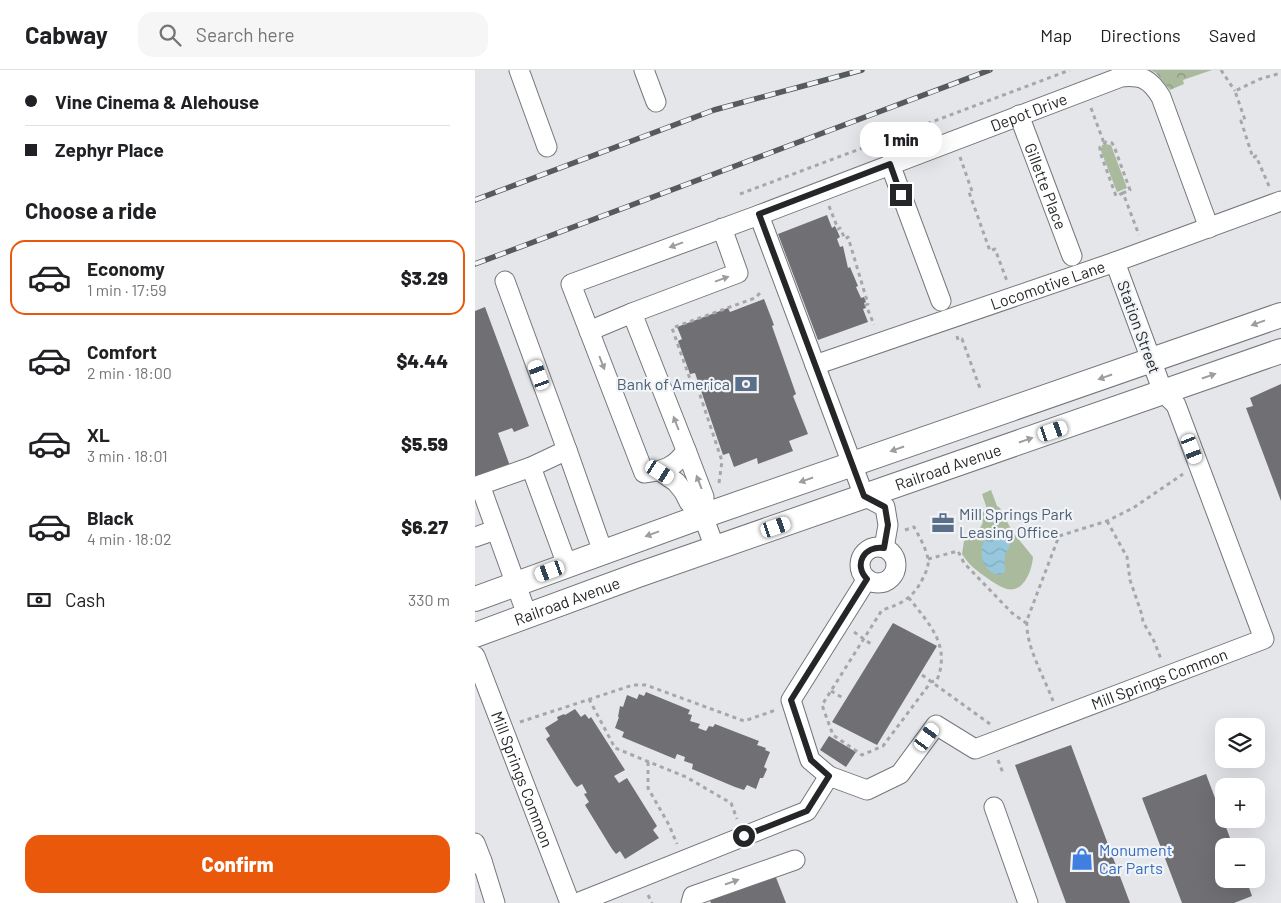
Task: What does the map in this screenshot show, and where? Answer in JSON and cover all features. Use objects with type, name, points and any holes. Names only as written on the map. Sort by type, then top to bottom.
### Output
[{"type":"main road","name":"Railroad Avenue","points":[[475,599],[703,516],[1281,315]]},
{"type":"main road","name":"Railroad Avenue","points":[[475,635],[715,548],[1281,351]]},
{"type":"street","points":[[519,70],[547,147]]},
{"type":"street","points":[[643,70],[656,102]]},
{"type":"street","name":"Depot Drive","points":[[589,331],[571,284],[1121,77],[1134,76],[1146,79],[1155,86],[1161,96],[1209,228]]},
{"type":"street","name":"Gillette Place","points":[[1019,116],[1072,256]]},
{"type":"street","points":[[890,164],[941,301]]},
{"type":"street","name":"Locomotive Lane","points":[[815,366],[1209,228],[1277,198]]},
{"type":"street","points":[[759,214],[864,496],[885,507],[888,525],[885,543],[895,562],[890,579],[878,583],[867,579],[860,570],[859,565],[863,554],[885,543]]},
{"type":"street","points":[[686,450],[681,459],[673,466],[660,472],[644,473],[589,331],[738,273],[722,228]]},
{"type":"street","name":"Station Street","points":[[1115,262],[1163,392]]},
{"type":"street","points":[[505,281],[603,552]]},
{"type":"street","points":[[632,313],[704,497],[703,516],[715,548]]},
{"type":"street","name":"Mill Springs Common","points":[[793,704],[811,760],[829,776],[867,790],[900,774],[936,725],[975,749],[1264,639],[1176,405],[1163,392]]},
{"type":"street","points":[[527,616],[477,486],[531,467],[567,450]]},
{"type":"street","points":[[531,467],[567,564]]},
{"type":"street","points":[[660,472],[676,482],[685,492],[689,502],[703,516]]},
{"type":"street","points":[[475,537],[495,530]]},
{"type":"street","points":[[793,704],[791,700],[867,579]]},
{"type":"street","name":"Mill Springs Common","points":[[475,656],[570,903]]},
{"type":"street","points":[[577,903],[807,811],[829,776]]},
{"type":"street","points":[[994,807],[1028,903]]},
{"type":"street","points":[[475,843],[479,862],[495,903]]},
{"type":"street","points":[[691,903],[693,896],[795,860]]},
{"type":"path","points":[[740,194],[1070,70]]},
{"type":"path","points":[[1221,70],[1235,92],[1245,120],[1241,121],[1253,158],[1256,156],[1277,198]]},
{"type":"path","points":[[1235,92],[1260,79],[1281,73]]},
{"type":"path","points":[[1089,105],[1104,143]]},
{"type":"path","points":[[1104,143],[1112,143],[1130,190],[1123,193],[1116,196],[1100,152],[1100,147],[1104,143]]},
{"type":"path","points":[[959,154],[973,191],[969,192],[990,251],[995,249],[1009,286]]},
{"type":"path","points":[[1123,193],[1141,240]]},
{"type":"path","points":[[828,203],[838,229],[840,228],[845,239],[848,237],[862,281],[868,304],[866,305],[877,332]]},
{"type":"path","points":[[719,484],[722,461],[699,392],[690,379],[672,328],[755,298],[761,292]]},
{"type":"path","points":[[956,334],[958,340],[962,339],[981,391]]},
{"type":"path","points":[[1059,717],[1033,652],[1027,632],[1027,623],[1059,536],[1107,522],[1133,508],[1198,464]]},
{"type":"path","points":[[1107,522],[1127,557],[1130,580],[1143,614],[1143,622],[1154,641],[1168,676]]},
{"type":"path","points":[[885,543],[914,526],[928,559],[927,568],[918,588],[909,598],[895,606],[882,610],[822,705],[833,735],[862,755],[883,746],[931,682],[937,680],[942,668],[943,657],[939,641],[929,623],[909,598]]},
{"type":"path","points":[[928,559],[958,551],[964,563],[1012,613],[1027,623]]},
{"type":"path","points":[[922,675],[992,726],[999,740]]},
{"type":"path","points":[[502,728],[633,685],[646,685],[744,722],[793,704]]},
{"type":"path","points":[[831,691],[843,698]]},
{"type":"path","points":[[589,699],[615,748],[686,777],[731,803],[744,836]]},
{"type":"path","points":[[890,724],[896,728]]},
{"type":"path","points":[[648,762],[648,788],[669,825],[683,860]]},
{"type":"green space","points":[[1150,70],[1212,70],[1183,80],[1184,84],[1170,90],[1156,73]]},
{"type":"green space","points":[[1102,145],[1111,145],[1127,188],[1117,192],[1101,151]]},
{"type":"green space","points":[[991,490],[997,506],[1000,508],[1012,531],[1033,557],[1029,574],[1018,588],[1007,589],[987,578],[973,567],[962,554],[964,541],[978,531],[983,522],[980,515],[987,509],[982,494]]},
{"type":"water","points":[[993,529],[1006,532],[1011,540],[1005,556],[1005,572],[998,575],[986,567],[982,554],[984,540]]},
{"type":"building","points":[[827,215],[832,228],[835,226],[840,237],[837,239],[840,247],[843,246],[848,268],[850,267],[858,286],[856,287],[861,298],[864,297],[866,302],[864,303],[866,308],[863,309],[868,322],[818,340],[778,234]]},
{"type":"building","name":"Bank of America","points":[[764,299],[796,394],[793,396],[808,434],[789,441],[793,451],[758,464],[757,458],[734,467],[729,453],[723,455],[695,373],[690,374],[678,341],[682,339],[677,327],[728,308],[730,312]]},
{"type":"building","points":[[485,307],[529,426],[514,432],[512,428],[498,433],[510,466],[475,479],[475,311]]},
{"type":"building","points":[[1281,384],[1281,501],[1246,408],[1253,406],[1250,398]]},
{"type":"building","points":[[893,623],[937,646],[877,745],[832,722]]},
{"type":"building","points":[[646,692],[690,710],[688,714],[692,715],[690,721],[700,724],[698,728],[706,731],[709,726],[713,727],[715,724],[759,741],[757,745],[766,748],[765,750],[770,752],[764,767],[767,769],[763,778],[760,778],[756,789],[747,785],[744,790],[735,787],[692,769],[693,764],[684,761],[685,757],[677,754],[675,759],[622,737],[624,732],[615,728],[620,706],[623,707],[627,695],[637,699],[639,694],[644,696]]},
{"type":"building","points":[[575,709],[581,717],[585,714],[589,719],[591,717],[625,770],[614,776],[619,783],[627,778],[657,826],[653,830],[659,838],[625,859],[620,851],[616,854],[612,849],[585,805],[589,802],[584,794],[587,793],[582,784],[577,787],[574,784],[546,739],[550,736],[545,728],[558,720],[557,717]]},
{"type":"building","points":[[829,736],[856,752],[846,767],[820,750]]},
{"type":"building","name":"Monument Car Parts","points":[[1071,745],[1130,903],[1066,903],[1015,765]]},
{"type":"building","points":[[1206,774],[1215,798],[1215,828],[1226,828],[1230,838],[1215,838],[1215,888],[1249,888],[1252,896],[1234,903],[1182,903],[1142,798]]},
{"type":"building","points":[[775,875],[786,903],[711,903],[709,899]]},
{"type":"railway","points":[[475,200],[714,110],[862,70]]},
{"type":"railway","points":[[475,264],[990,70]]},
{"type":"place","name":"Bank of America","points":[[746,384]]},
{"type":"place","name":"Mill Springs Park Leasing Office","points":[[943,523]]},
{"type":"place","name":"Monument Car Parts","points":[[1082,859]]},
{"type":"route","points":[[744,836],[807,811],[829,776],[811,760],[791,700],[867,579],[860,570],[861,559],[868,550],[878,547],[884,548],[888,525],[885,507],[864,496],[759,214],[890,164],[901,195]]}]
